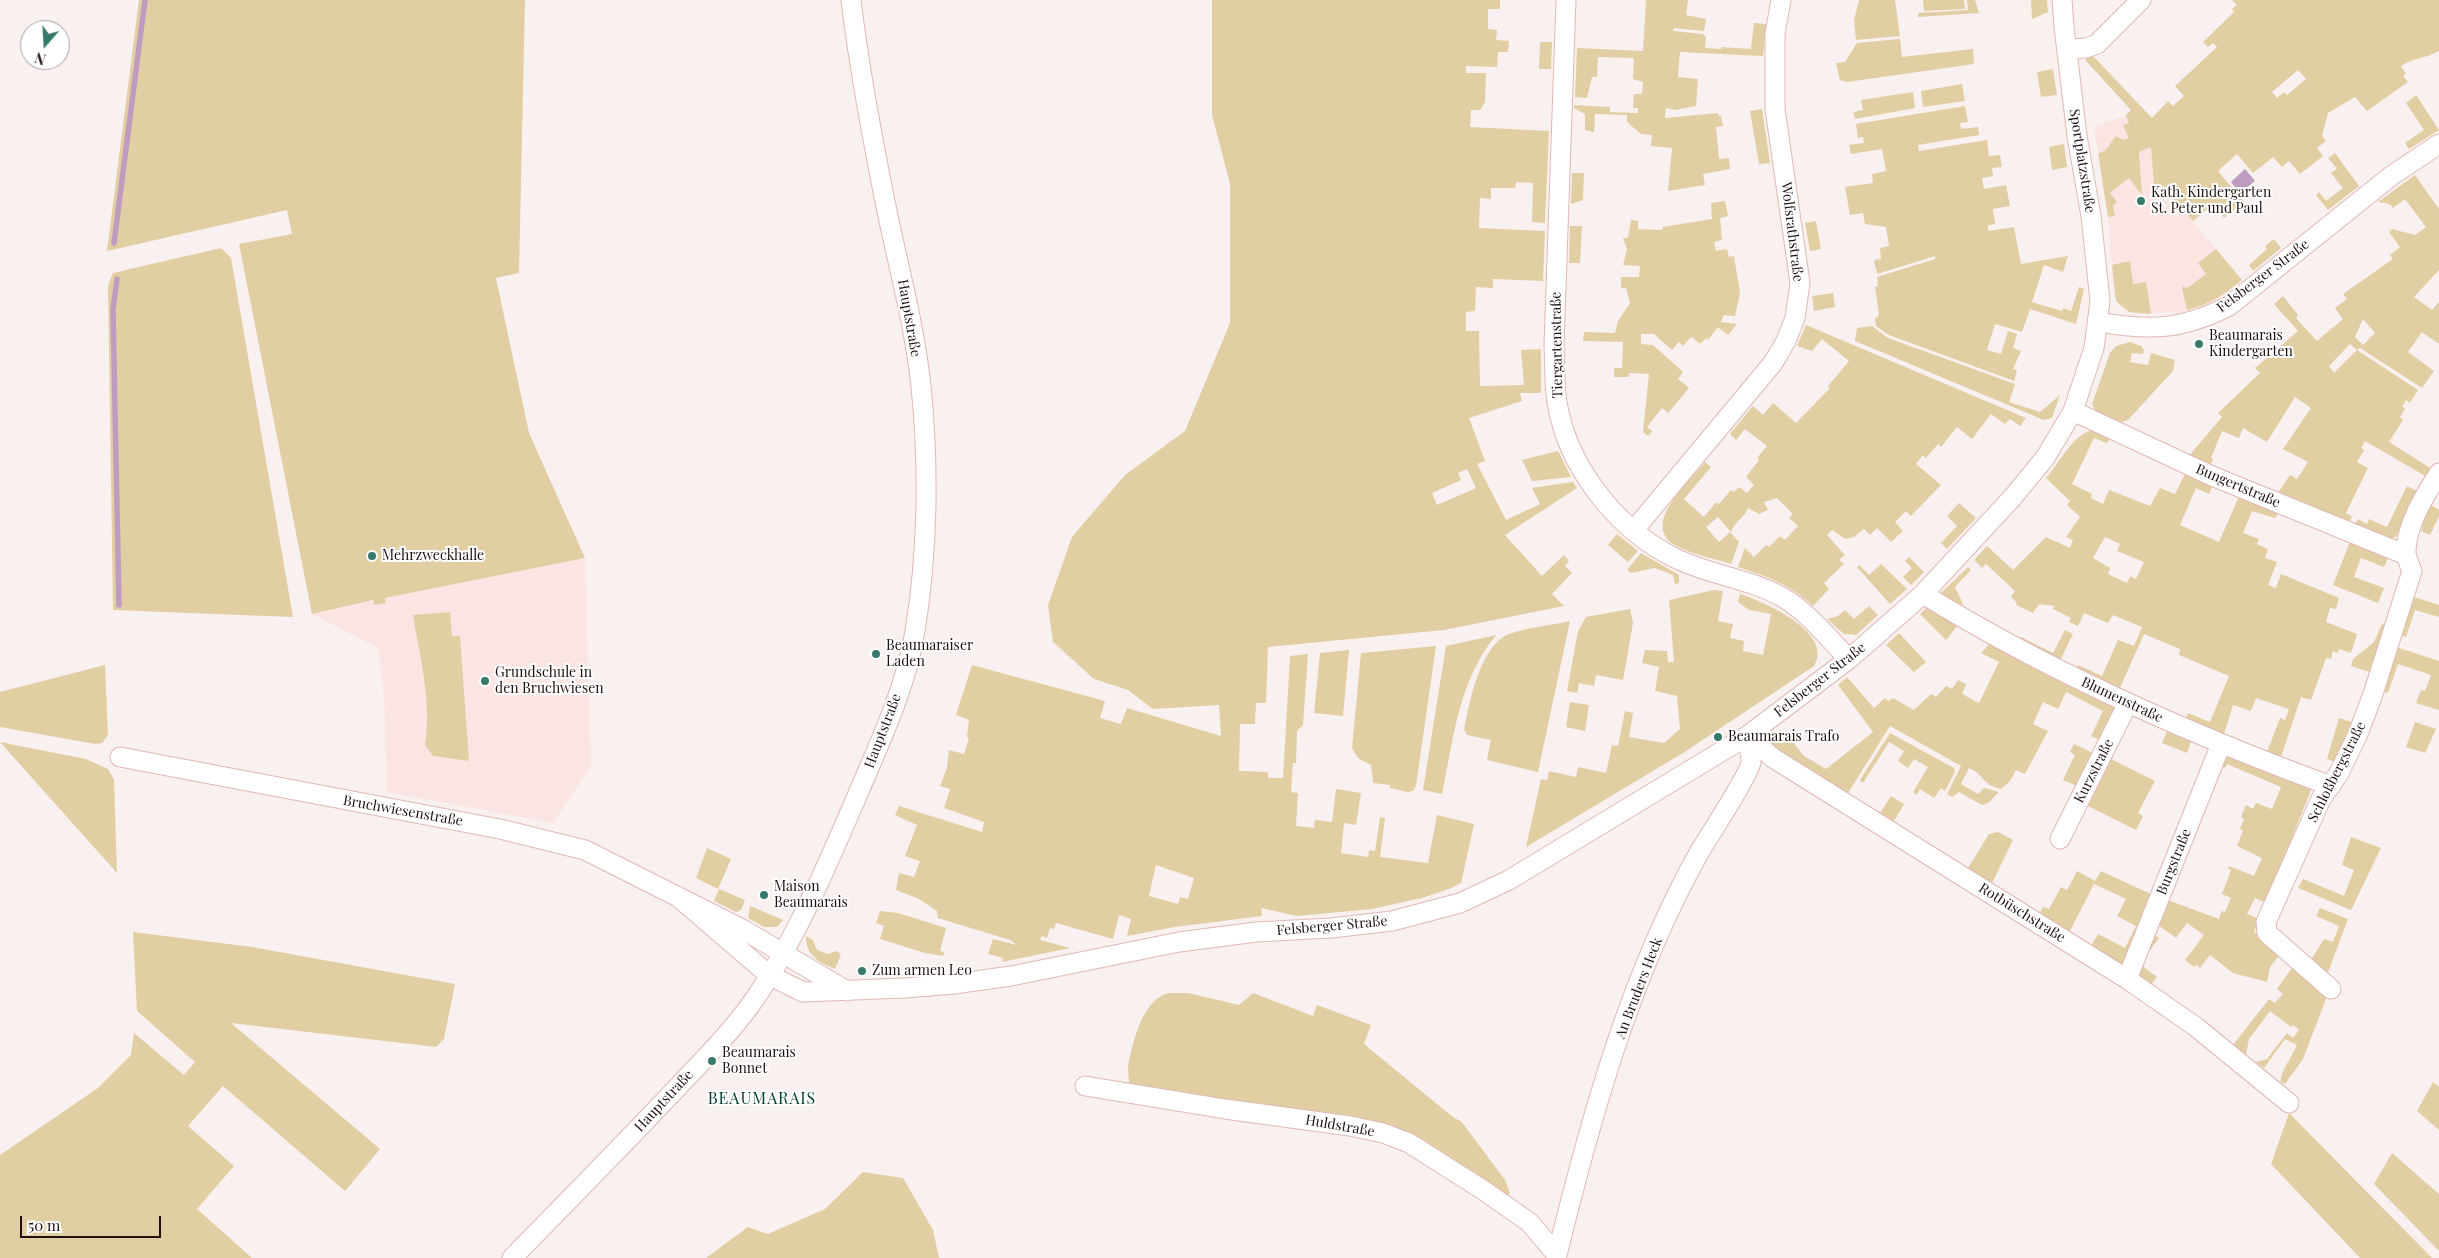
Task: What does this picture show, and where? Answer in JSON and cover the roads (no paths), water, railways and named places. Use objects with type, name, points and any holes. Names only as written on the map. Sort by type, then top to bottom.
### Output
[{"type":"street","name":"Hauptstraße","points":[[512,1258],[732,1029],[757,996],[782,952],[834,848],[887,723],[908,662],[915,634],[924,534],[925,440],[921,386],[912,320],[859,68],[851,0]]},
{"type":"street","name":"Tiergartenstraße","points":[[1566,0],[1554,345],[1557,402],[1569,443],[1585,474],[1615,513],[1634,530],[1656,547],[1676,558],[1754,584],[1786,600],[1848,659]]},
{"type":"street","name":"Wolfsrathstraße","points":[[1634,530],[1773,364],[1786,341],[1795,318],[1800,283],[1775,99],[1775,34],[1782,0]]},
{"type":"street","name":"Sportplatzstraße","points":[[2062,0],[2077,136],[2097,266],[2100,301],[2098,322]]},
{"type":"street","points":[[2067,49],[2086,48],[2096,44],[2141,0]]},
{"type":"street","name":"Felsberger Straße","points":[[769,975],[803,992],[905,988],[1011,976],[1179,942],[1256,932],[1362,926],[1425,913],[1460,902],[1509,880],[1747,736],[1848,659],[1923,594],[2012,498],[2045,458],[2073,411],[2094,348],[2098,322],[2126,327],[2161,328],[2183,325],[2208,317],[2229,306],[2391,176],[2439,144]]},
{"type":"street","name":"Bungertstraße","points":[[2073,411],[2212,476],[2406,555]]},
{"type":"street","name":"Schloßbergstraße","points":[[2331,989],[2267,933],[2266,922],[2322,799],[2331,786],[2358,734],[2373,694],[2412,571],[2406,555],[2407,540],[2416,514],[2439,473]]},
{"type":"street","name":"Blumenstraße","points":[[1923,594],[2039,660],[2128,703],[2221,744],[2331,786]]},
{"type":"street","name":"Kurzstraße","points":[[2060,839],[2128,703]]},
{"type":"street","name":"Rotbüschstraße","points":[[1747,736],[1773,758],[2127,979],[2196,1027],[2289,1103]]},
{"type":"street","name":"An Bruders Heck","points":[[1557,1255],[1576,1178],[1624,1024],[1646,966],[1687,875],[1751,764],[1747,736]]},
{"type":"street","name":"Burgstraße","points":[[2127,979],[2221,744]]},
{"type":"street","name":"Bruchwiesenstraße","points":[[120,757],[552,840],[585,850],[614,863],[742,929],[782,952]]},
{"type":"street","name":"Bruchwiesenstraße","points":[[676,896],[769,975]]},
{"type":"street","points":[[782,952],[847,990]]},
{"type":"street","name":"Huldstraße","points":[[1085,1086],[1225,1110],[1350,1126],[1383,1133],[1409,1143],[1529,1222],[1557,1255]]},
{"type":"waterway","points":[[114,243],[145,0]]},
{"type":"waterway","points":[[117,279],[113,310],[119,605]]},
{"type":"place","name":"Kath. Kindergarten St. Peter und Paul","points":[[2141,201]]},
{"type":"place","name":"Beaumarais Kindergarten","points":[[2199,344]]},
{"type":"place","name":"Mehrzweckhalle","points":[[372,556]]},
{"type":"place","name":"Beaumaraiser Laden","points":[[876,654]]},
{"type":"place","name":"Grundschule in den Bruchwiesen","points":[[485,681]]},
{"type":"place","name":"Beaumarais Trafo","points":[[1718,737]]},
{"type":"place","name":"Maison Beaumarais","points":[[764,895]]},
{"type":"place","name":"Zum armen Leo","points":[[862,971]]},
{"type":"place","name":"Beaumarais Bonnet","points":[[712,1061]]},
{"type":"district","name":"BEAUMARAIS","points":[[762,1099]]}]
